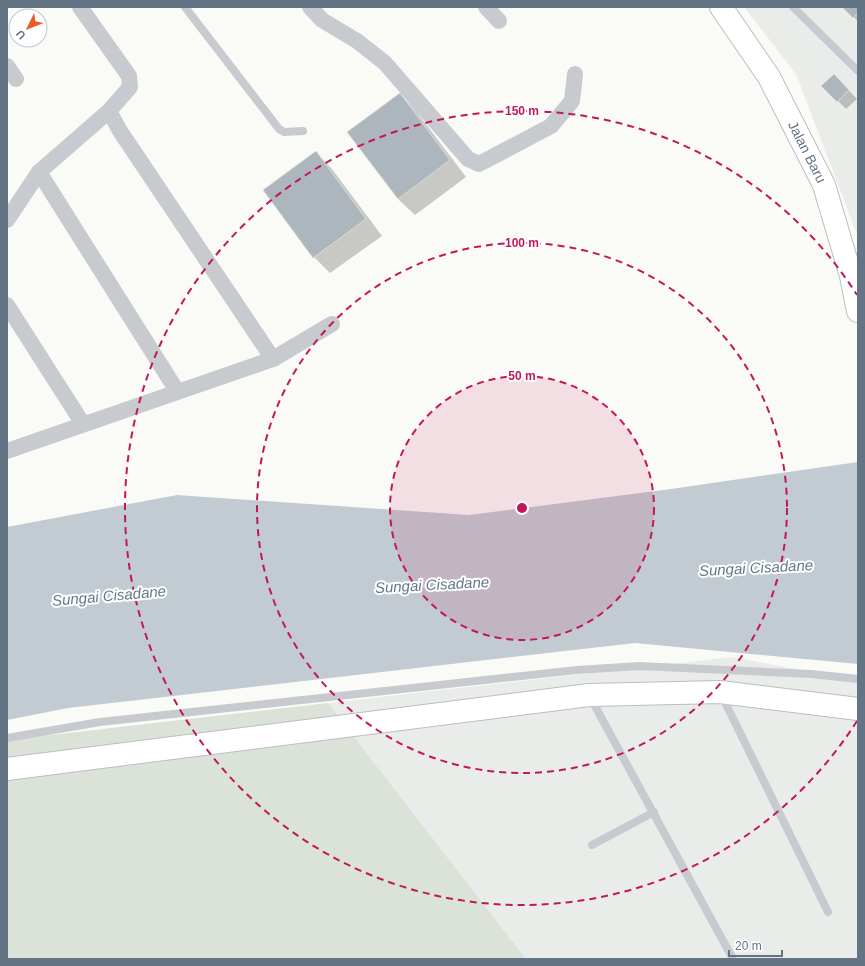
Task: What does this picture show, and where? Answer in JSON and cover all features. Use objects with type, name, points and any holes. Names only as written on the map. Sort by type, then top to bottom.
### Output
[{"type":"main road","name":"Jalan Baru","points":[[721,7],[769,77],[824,185],[851,276],[858,310]]},
{"type":"main road","points":[[7,769],[589,694],[720,692],[858,709]]},
{"type":"street","points":[[7,220],[14,199],[39,172],[109,111],[130,87],[131,81],[129,76],[80,7]]},
{"type":"street","points":[[310,7],[322,20],[357,41],[385,63],[468,159],[479,164],[552,126],[572,101],[575,74]]},
{"type":"street","points":[[486,7],[499,22]]},
{"type":"street","points":[[7,66],[16,79]]},
{"type":"street","points":[[109,111],[120,131],[272,359]]},
{"type":"street","points":[[39,172],[177,392]]},
{"type":"street","points":[[7,305],[83,424]]},
{"type":"street","points":[[7,451],[272,359],[332,324]]},
{"type":"lane","points":[[186,7],[279,129],[284,132],[303,131]]},
{"type":"lane","points":[[793,7],[858,71]]},
{"type":"lane","points":[[7,738],[100,722],[577,670],[639,666],[811,674],[858,679]]},
{"type":"lane","points":[[720,692],[828,912]]},
{"type":"lane","points":[[589,694],[733,959]]},
{"type":"lane","points":[[592,845],[654,812]]},
{"type":"shaded area","points":[[744,7],[858,7],[858,237],[796,74]]},
{"type":"shaded area","points":[[733,657],[858,681],[858,959],[526,959],[328,703]]},
{"type":"shaded area","points":[[328,703],[526,959],[7,959],[7,740]]},
{"type":"water","name":"Sungai Cisadane","points":[[858,462],[858,664],[635,643],[68,708],[7,720],[7,527],[177,495],[469,515],[671,489]]},
{"type":"building","points":[[842,7],[858,7],[858,13],[853,18]]},
{"type":"building","points":[[834,74],[849,90],[837,102],[821,86]]},
{"type":"building","points":[[400,93],[450,160],[398,199],[347,132]]},
{"type":"building","points":[[316,151],[366,219],[313,258],[263,190]]}]
